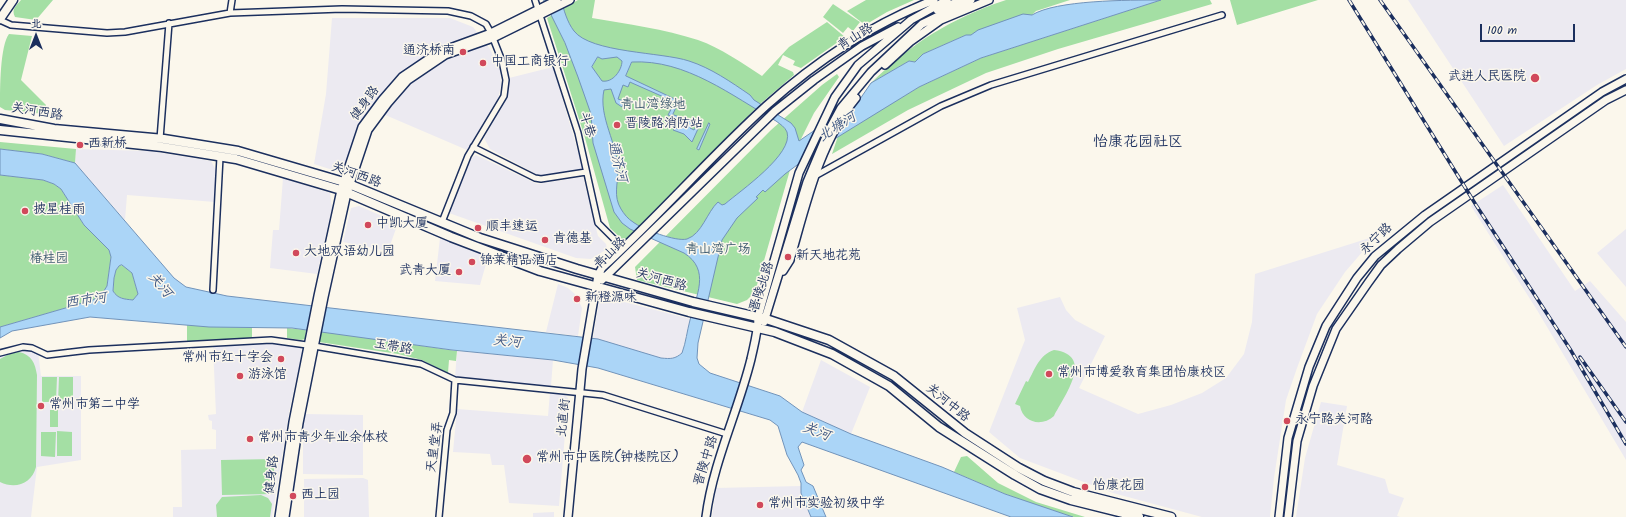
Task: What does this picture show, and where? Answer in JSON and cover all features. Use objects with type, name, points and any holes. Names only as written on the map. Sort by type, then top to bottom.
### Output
[{"type":"main road","points":[[0,20],[13,0]]},
{"type":"main road","points":[[540,13],[557,0]]},
{"type":"main road","points":[[540,13],[570,0]]},
{"type":"main road","name":"青山路","points":[[597,286],[602,276],[638,239],[646,226],[767,105],[808,72],[857,38],[907,10],[934,0]]},
{"type":"main road","name":"晋陵北路","points":[[762,318],[799,173],[835,97],[858,65],[911,20],[947,0]]},
{"type":"main road","name":"青山路","points":[[602,276],[602,268],[623,248],[654,229],[767,119],[814,80],[862,46],[911,20],[962,0]]},
{"type":"main road","name":"晋陵北路","points":[[758,329],[778,278],[807,182],[822,152],[828,132],[841,108],[871,72],[922,24],[971,0]]},
{"type":"main road","points":[[778,278],[790,260],[822,152],[852,102],[875,74],[910,42],[941,20],[989,0]]},
{"type":"main road","name":"健身路","points":[[285,517],[312,343],[321,297],[345,187],[362,127],[382,100],[402,77],[439,52],[492,36],[540,13]]},
{"type":"main road","name":"永宁路","points":[[1279,517],[1288,438],[1308,367],[1326,326],[1375,256],[1391,241],[1425,215],[1602,92],[1626,79]]},
{"type":"main road","name":"永宁路","points":[[1288,517],[1297,441],[1313,386],[1336,329],[1381,265],[1430,222],[1606,100],[1626,90]]},
{"type":"main road","name":"关河西路","points":[[0,119],[54,129],[160,139],[238,151],[345,187],[442,222],[480,238],[602,276],[710,306]]},
{"type":"main road","name":"关河西路","points":[[0,130],[162,147],[236,159],[345,187],[451,237],[540,271],[708,317]]},
{"type":"main road","name":"北直街","points":[[568,517],[582,369],[597,286]]},
{"type":"main road","name":"关河中路","points":[[710,306],[762,318],[829,340],[894,376],[965,434],[1019,468],[1044,481],[1073,492],[1171,517]]},
{"type":"main road","name":"关河中路","points":[[708,317],[775,332],[832,354],[889,386],[939,427],[1016,475],[1040,488],[1071,500],[1139,517]]},
{"type":"main road","name":"晋陵中路","points":[[706,517],[709,492],[745,382],[758,329]]},
{"type":"main road","name":"健身路","points":[[279,517],[293,422],[312,343]]},
{"type":"street","points":[[230,13],[232,0]]},
{"type":"street","name":"斗巷","points":[[535,0],[578,133],[598,223],[623,248]]},
{"type":"street","points":[[0,20],[11,25],[107,33],[125,32],[230,13],[342,9],[448,11],[471,16],[486,24],[492,36],[502,61],[506,80],[504,96],[473,147],[442,222]]},
{"type":"street","points":[[815,176],[941,106],[991,85],[1222,15]]},
{"type":"street","points":[[160,139],[170,23]]},
{"type":"street","points":[[473,147],[535,178],[541,179],[586,172]]},
{"type":"street","points":[[213,290],[220,157]]},
{"type":"street","name":"玉带路","points":[[0,353],[23,347],[32,348],[47,355],[89,350],[271,340],[312,343],[420,364],[455,380],[580,391],[603,395],[727,434]]},
{"type":"street","name":"天皇堂弄","points":[[439,517],[448,430],[453,413],[455,380]]},
{"type":"shaded area","name":"武进人民医院","points":[[1408,0],[1626,0],[1626,69],[1597,85],[1504,146]]},
{"type":"shaded area","points":[[332,18],[450,18],[473,27],[490,49],[500,70],[501,85],[498,99],[467,150],[383,114],[389,107],[376,101],[359,124],[344,169],[339,172],[314,164],[326,94]]},
{"type":"shaded area","points":[[553,67],[583,169],[540,176],[490,149],[484,138],[507,95],[509,78]]},
{"type":"shaded area","points":[[76,149],[149,151],[211,161],[217,172],[215,202],[127,195],[125,220],[75,163]]},
{"type":"shaded area","points":[[476,155],[537,184],[583,177],[598,236],[606,244],[607,249],[591,259],[576,258],[449,213],[471,158]]},
{"type":"shaded area","points":[[283,178],[330,193],[332,208],[317,274],[270,268],[273,230],[279,230]]},
{"type":"shaded area","points":[[1503,185],[1575,291],[1590,281],[1626,322],[1626,460],[1537,310],[1471,206]]},
{"type":"shaded area","points":[[359,206],[398,223],[388,251],[343,242],[351,208]]},
{"type":"shaded area","points":[[1626,229],[1626,287],[1597,253]]},
{"type":"shaded area","points":[[1376,236],[1345,272],[1317,314],[1286,400],[1274,478],[1270,517],[1202,517],[1113,493],[1020,458],[989,432],[1025,340],[1017,308],[1060,297],[1066,310],[1075,320],[1105,336],[1079,388],[1138,414],[1171,405],[1202,393],[1226,378],[1244,354],[1252,322],[1255,274]]},
{"type":"shaded area","points":[[440,238],[488,257],[480,285],[435,281]]},
{"type":"shaded area","points":[[558,284],[568,288],[576,295],[582,308],[578,336],[546,332]]},
{"type":"shaded area","points":[[609,298],[690,319],[682,353],[672,359],[661,358],[593,338],[599,303],[603,299]]},
{"type":"shaded area","name":"常州市青少年业余体校","points":[[271,342],[297,345],[301,347],[302,353],[290,407],[272,517],[173,517],[173,507],[182,507],[181,450],[216,449],[216,430],[212,429],[212,421],[209,420],[208,415],[216,414],[213,346]]},
{"type":"shaded area","name":"常州市第二中学","points":[[24,349],[38,352],[41,376],[81,376],[81,460],[37,467],[31,517],[0,517],[0,355]]},
{"type":"shaded area","points":[[457,351],[553,360],[551,386],[455,378]]},
{"type":"shaded area","points":[[821,360],[870,387],[851,434],[802,412]]},
{"type":"shaded area","name":"常州市中医院(钟楼院区)","points":[[550,392],[563,393],[568,398],[559,506],[509,503],[504,465],[492,465],[490,454],[453,452],[457,409],[548,416]]},
{"type":"shaded area","points":[[1321,402],[1347,406],[1337,465],[1385,479],[1389,493],[1404,498],[1397,516],[1400,517],[1296,517],[1305,458]]},
{"type":"shaded area","points":[[305,414],[363,415],[363,475],[303,474],[303,425]]},
{"type":"shaded area","points":[[363,478],[368,480],[369,517],[304,517],[304,479]]},
{"type":"shaded area","name":"常州市实验初级中学","points":[[801,486],[801,493],[811,517],[712,517],[716,488]]},
{"type":"shaded area","points":[[554,512],[554,517],[533,517],[533,513]]},
{"type":"green space","points":[[21,0],[53,0],[36,20],[15,17],[14,10]]},
{"type":"green space","name":"青山湾绿地","points":[[578,0],[595,0],[592,18],[659,30],[707,43],[723,51],[762,76],[789,47],[827,22],[845,37],[801,68],[793,65],[795,61],[783,55],[778,65],[793,72],[794,75],[760,104],[624,241],[610,228],[585,138],[547,18]]},
{"type":"green space","points":[[866,0],[914,0],[887,12],[865,25],[847,11]]},
{"type":"green space","points":[[1006,0],[1070,0],[1036,11],[1032,15],[971,35],[966,35],[923,54],[915,62],[909,61],[871,83],[902,55],[933,33],[967,15]]},
{"type":"green space","points":[[1161,0],[1210,0],[1212,4],[1058,49],[986,73],[908,110],[832,154],[838,136],[919,87],[981,58]]},
{"type":"green space","points":[[1230,0],[1318,0],[1237,25]]},
{"type":"green space","points":[[833,4],[860,22],[853,31],[848,27],[843,33],[823,17]]},
{"type":"green space","points":[[9,34],[32,36],[21,80],[46,105],[45,114],[5,110],[0,107],[2,57]]},
{"type":"green space","name":"青山湾广场","points":[[837,74],[839,77],[814,113],[796,149],[755,292],[747,300],[737,304],[637,280],[635,267],[771,130],[822,85]]},
{"type":"green space","points":[[0,142],[76,149],[75,163],[42,154],[0,149]]},
{"type":"green space","name":"椿桂园","points":[[0,175],[43,180],[54,184],[61,189],[84,225],[109,250],[111,257],[107,286],[102,294],[93,300],[0,327]]},
{"type":"green space","points":[[122,265],[132,273],[138,294],[133,300],[119,297],[113,291],[116,270]]},
{"type":"green space","points":[[187,325],[252,327],[252,338],[187,342]]},
{"type":"green space","points":[[287,328],[306,330],[305,339],[301,340],[287,338]]},
{"type":"green space","points":[[320,331],[457,351],[456,361],[449,360],[448,373],[422,360],[398,354],[319,342]]},
{"type":"green space","points":[[1054,350],[1066,353],[1073,359],[1075,368],[1074,377],[1054,416],[1044,421],[1034,422],[1025,416],[1020,406],[1015,404],[1026,381],[1028,382],[1038,363],[1045,355]]},
{"type":"green space","points":[[19,352],[30,357],[37,375],[36,467],[34,473],[27,481],[22,484],[12,485],[0,482],[0,359],[11,353]]},
{"type":"green space","points":[[42,377],[57,377],[56,402],[42,402]]},
{"type":"green space","points":[[59,377],[73,377],[73,402],[58,402]]},
{"type":"green space","points":[[50,410],[58,410],[58,427],[50,427]]},
{"type":"green space","points":[[57,431],[72,432],[72,456],[57,456]]},
{"type":"green space","points":[[41,432],[56,432],[55,457],[41,456]]},
{"type":"green space","points":[[967,456],[998,483],[1036,502],[1085,517],[1073,517],[1063,514],[1005,494],[954,472],[961,457]]},
{"type":"green space","points":[[274,459],[274,494],[222,495],[221,460]]},
{"type":"green space","points":[[261,495],[268,498],[272,504],[270,517],[217,517],[216,505],[222,497]]},
{"type":"water","points":[[544,0],[561,0],[568,20],[574,31],[583,38],[595,44],[628,51],[677,58],[689,61],[713,71],[750,95],[754,100],[791,123],[795,128],[799,141],[860,99],[871,83],[909,61],[915,62],[923,54],[966,35],[971,35],[978,30],[1023,14],[1032,15],[1058,6],[1093,2],[1161,0],[981,58],[919,87],[820,148],[785,174],[765,192],[763,190],[756,197],[758,198],[737,218],[722,240],[698,343],[697,358],[699,364],[710,373],[780,396],[802,412],[851,434],[942,467],[1005,494],[1073,517],[1011,517],[802,442],[798,447],[804,465],[801,470],[806,482],[813,486],[826,517],[811,517],[801,493],[801,483],[787,455],[778,426],[770,420],[598,368],[553,360],[452,350],[292,328],[209,327],[90,317],[12,331],[0,338],[0,327],[93,300],[102,294],[107,286],[111,257],[109,250],[84,225],[61,189],[54,184],[43,180],[0,175],[0,149],[42,154],[75,163],[174,278],[186,287],[227,296],[598,339],[661,358],[677,356],[682,353],[698,293],[699,275],[697,267],[684,253],[630,229],[622,223],[614,212],[593,143],[591,114],[565,43]],"holes":[[[598,57],[602,59],[617,57],[622,61],[619,72],[610,80],[602,81],[592,67]],[[632,62],[671,66],[708,81],[776,121],[784,127],[787,132],[787,141],[782,151],[774,161],[725,204],[722,205],[718,202],[697,233],[687,239],[667,237],[637,225],[622,211],[617,199],[617,160],[604,110],[604,90],[611,89],[616,103],[622,107],[624,101],[618,99],[623,85],[628,87],[630,82],[675,102],[668,115],[672,116],[679,101],[626,76]],[[122,265],[132,273],[138,294],[133,300],[119,297],[113,291],[114,278],[116,270]]]},
{"type":"water","points":[[674,115],[692,122],[690,128],[694,130],[700,119],[702,120],[692,142],[684,134],[673,130],[675,128],[678,129],[681,121],[673,117]]},
{"type":"water","points":[[709,123],[710,124],[699,150],[697,149]]},
{"type":"railway","points":[[1349,0],[1476,205],[1570,349],[1626,444]]},
{"type":"railway","points":[[1380,0],[1626,347]]},
{"type":"railway","points":[[1580,357],[1626,422]]},
{"type":"place","name":"通济桥南","points":[[463,52]]},
{"type":"place","name":"中国工商银行","points":[[483,63]]},
{"type":"place","name":"武进人民医院","points":[[1535,78]]},
{"type":"place","name":"晋陵路消防站","points":[[617,125]]},
{"type":"place","name":"西新桥","points":[[80,145]]},
{"type":"place","name":"披星桂雨","points":[[25,211]]},
{"type":"place","name":"中凯大厦","points":[[368,225]]},
{"type":"place","name":"顺丰速运","points":[[478,228]]},
{"type":"place","name":"肯德基","points":[[545,240]]},
{"type":"place","name":"大地双语幼儿园","points":[[296,253]]},
{"type":"place","name":"新天地花苑","points":[[788,257]]},
{"type":"place","name":"锦莱精品酒店","points":[[472,262]]},
{"type":"place","name":"武青大厦","points":[[459,272]]},
{"type":"place","name":"新橙源味","points":[[577,299]]},
{"type":"place","name":"常州市红十字会","points":[[281,359]]},
{"type":"place","name":"常州市博爱教育集团怡康校区","points":[[1049,374]]},
{"type":"place","name":"游泳馆","points":[[240,376]]},
{"type":"place","name":"常州市第二中学","points":[[41,406]]},
{"type":"place","name":"永宁路关河路","points":[[1287,421]]},
{"type":"place","name":"常州市青少年业余体校","points":[[250,439]]},
{"type":"place","name":"常州市中医院(钟楼院区)","points":[[527,459]]},
{"type":"place","name":"怡康花园","points":[[1085,487]]},
{"type":"place","name":"西上园","points":[[293,496]]},
{"type":"place","name":"常州市实验初级中学","points":[[760,505]]},
{"type":"district","name":"怡康花园社区","points":[[1138,143]]},
{"type":"water label","name":"北塘河","points":[[838,128]]},
{"type":"water label","name":"通济河","points":[[616,162]]},
{"type":"water label","name":"关河","points":[[159,286]]},
{"type":"water label","name":"西市河","points":[[86,302]]},
{"type":"water label","name":"关河","points":[[507,343]]},
{"type":"water label","name":"关河","points":[[816,433]]}]
